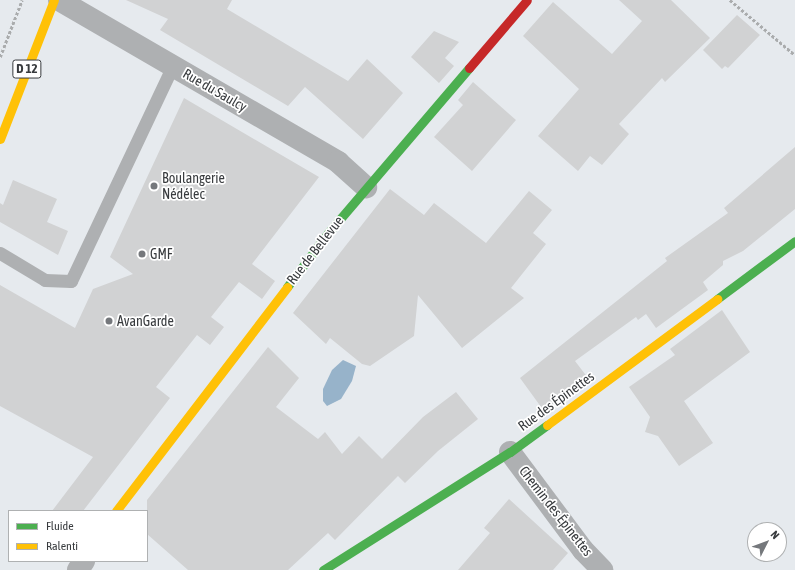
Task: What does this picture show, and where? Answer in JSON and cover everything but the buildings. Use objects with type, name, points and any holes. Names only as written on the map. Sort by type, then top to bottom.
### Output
[{"type":"street","name":"D 12","points":[[0,139],[54,0]]},
{"type":"street","name":"Rue du Saulcy","points":[[59,0],[338,162],[366,187]]},
{"type":"street","name":"Rue de Bellevue","points":[[117,510],[366,187],[527,0]]},
{"type":"street","name":"Rue des Épinettes","points":[[323,570],[510,452],[795,241]]},
{"type":"street","name":"Chemin des Épinettes","points":[[510,452],[583,550],[602,570]]},
{"type":"lane","points":[[0,253],[45,280],[71,282],[173,65]]},
{"type":"path","points":[[0,57],[22,0]]},
{"type":"path","points":[[730,0],[795,55]]},
{"type":"water","points":[[343,360],[356,366],[352,381],[341,399],[327,406],[323,401],[323,389],[332,370]]},
{"type":"traffic: fast","points":[[287,287],[328,233],[469,68]]},
{"type":"traffic: fast","points":[[717,299],[795,241]]},
{"type":"traffic: fast","points":[[323,570],[510,452],[547,425]]},
{"type":"traffic: slow","points":[[0,139],[54,0]]},
{"type":"traffic: slow","points":[[117,510],[287,287]]},
{"type":"traffic: slow","points":[[547,425],[717,299]]},
{"type":"traffic: jam","points":[[469,68],[527,0]]},
{"type":"place","name":"Boulangerie Nédélec","points":[[154,186]]},
{"type":"place","name":"GMF","points":[[142,254]]},
{"type":"place","name":"AvanGarde","points":[[109,321]]}]
